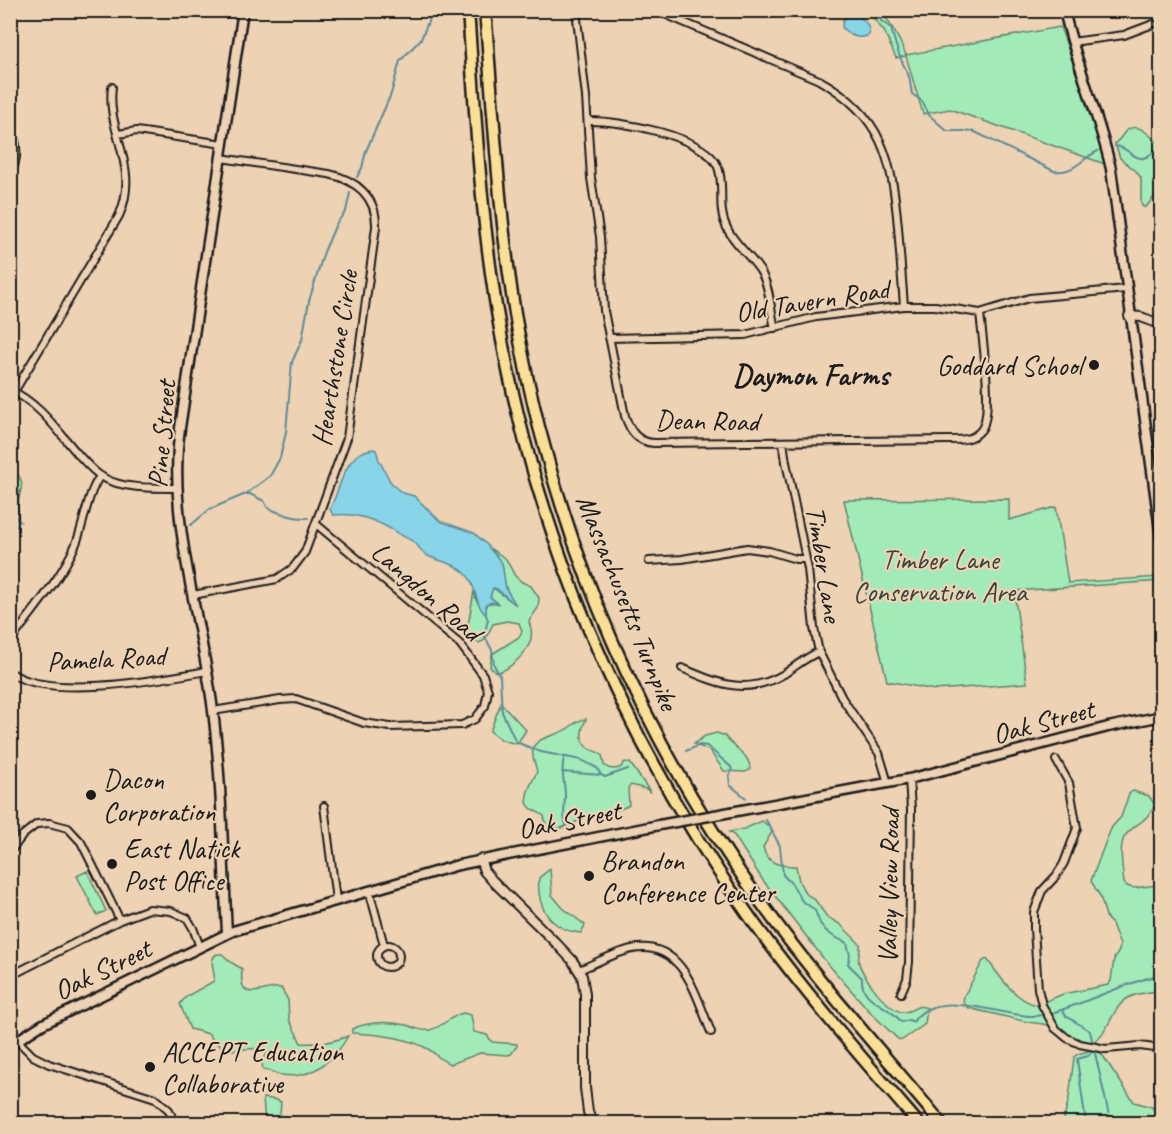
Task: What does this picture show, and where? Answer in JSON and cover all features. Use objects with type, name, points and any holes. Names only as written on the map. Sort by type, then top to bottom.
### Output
[{"type":"highway","name":"Massachusetts Turnpike","points":[[468,10],[485,227],[500,330],[517,410],[538,489],[585,620],[633,726],[702,847],[782,961],[919,1124]]},
{"type":"highway","name":"Massachusetts Turnpike","points":[[485,10],[501,207],[518,333],[533,402],[557,490],[604,621],[632,684],[664,746],[729,856],[803,959],[942,1124]]},
{"type":"main road","name":"Pine Street","points":[[227,933],[213,711],[176,488],[178,444],[243,10]]},
{"type":"main road","points":[[1064,10],[1108,154],[1161,544]]},
{"type":"main road","name":"Oak Street","points":[[14,1042],[43,1024],[227,933],[369,890],[480,859],[909,779],[1108,727],[1161,716]]},
{"type":"street","name":"Dean Road","points":[[576,10],[588,121],[591,178],[601,247],[603,301],[625,416],[629,427],[638,438],[654,443],[950,440],[972,437],[983,428],[987,410],[980,313]]},
{"type":"street","points":[[655,10],[819,80],[842,94],[860,111],[881,142],[892,172],[904,306]]},
{"type":"street","points":[[1072,42],[1124,34],[1153,24]]},
{"type":"street","points":[[112,87],[111,99],[127,181],[122,209],[12,391],[38,408],[100,476],[123,484],[176,488]]},
{"type":"street","points":[[588,121],[634,125],[682,140],[709,154],[717,164],[720,176],[723,220],[733,239],[761,272],[768,289],[775,328]]},
{"type":"street","points":[[10,126],[17,152],[16,163],[10,175]]},
{"type":"street","points":[[118,134],[137,131],[223,144]]},
{"type":"street","name":"Hearthstone Circle","points":[[193,595],[268,582],[283,576],[293,568],[305,552],[348,432],[376,232],[374,210],[364,191],[341,177],[221,158]]},
{"type":"street","name":"Old Tavern Road","points":[[609,338],[755,333],[838,313],[904,306],[935,306],[980,313],[1037,297],[1126,290]]},
{"type":"street","points":[[1130,316],[1141,316],[1161,325]]},
{"type":"street","name":"Timber Lane","points":[[783,442],[806,559],[819,652],[842,698],[879,753],[888,783]]},
{"type":"street","name":"Pamela Road","points":[[10,642],[68,561],[79,536],[93,486],[100,476]]},
{"type":"street","name":"Langdon Road","points":[[213,711],[296,699],[373,725],[413,727],[462,725],[475,719],[485,706],[488,699],[487,683],[474,661],[460,644],[316,524]]},
{"type":"street","points":[[649,561],[694,558],[747,548],[806,559]]},
{"type":"street","points":[[682,668],[720,683],[751,686],[772,680],[819,652]]},
{"type":"street","name":"Pamela Road","points":[[10,672],[20,679],[33,683],[67,686],[143,681],[207,671]]},
{"type":"street","points":[[1056,760],[1069,783],[1077,828],[1061,870],[1046,886],[1036,905],[1034,929],[1040,997],[1055,1028],[1072,1041],[1089,1047],[1113,1049],[1140,1046],[1161,1049]]},
{"type":"street","name":"Valley View Road","points":[[901,993],[907,979],[909,962],[911,809],[909,779]]},
{"type":"street","points":[[324,806],[336,900]]},
{"type":"street","points":[[10,852],[22,835],[37,824],[49,823],[68,828],[81,842],[120,920]]},
{"type":"street","points":[[480,859],[484,871],[495,884],[556,943],[579,970],[584,981],[585,1097],[593,1124]]},
{"type":"street","points":[[369,890],[384,945]]},
{"type":"street","points":[[10,976],[120,920],[149,909],[176,912],[190,921],[200,947]]},
{"type":"street","points":[[579,970],[634,949],[652,949],[661,952],[676,961],[688,976],[711,1032]]},
{"type":"street","points":[[14,1042],[48,1064],[155,1098],[169,1110],[175,1124]]},
{"type":"green space","points":[[867,11],[880,11],[895,32],[906,55],[1060,27],[1098,131],[1105,164],[950,109],[923,114],[906,56],[896,58],[884,31]]},
{"type":"green space","points":[[1133,128],[1141,129],[1158,142],[1161,137],[1161,195],[1155,196],[1146,207],[1143,207],[1141,178],[1120,158],[1115,143],[1127,130]]},
{"type":"green space","points":[[11,467],[20,478],[22,486],[18,501],[18,523],[11,535]]},
{"type":"green space","name":"Timber Lane Conservation Area","points":[[1009,499],[1009,520],[1056,507],[1068,583],[1160,577],[1161,581],[1014,591],[1027,683],[935,690],[887,681],[844,500]]},
{"type":"green space","points":[[491,549],[506,559],[515,576],[531,586],[539,598],[538,608],[529,621],[531,636],[526,650],[515,662],[502,671],[496,672],[490,667],[492,654],[519,637],[522,631],[519,623],[507,621],[493,624],[485,640],[479,643],[469,637],[467,631],[474,591],[476,600],[486,614],[486,604],[497,602],[490,597],[493,588],[515,604],[506,589],[502,564]]},
{"type":"green space","points":[[501,703],[526,730],[517,744],[502,740],[490,731]]},
{"type":"green space","points":[[586,719],[582,734],[585,745],[602,755],[604,765],[608,768],[620,768],[625,762],[630,763],[651,793],[646,789],[631,785],[628,788],[629,805],[588,816],[568,826],[553,828],[546,825],[544,816],[528,804],[528,790],[537,772],[533,749],[542,739]]},
{"type":"green space","points":[[717,733],[725,736],[744,755],[750,770],[745,772],[724,771],[710,751],[694,744],[705,736]]},
{"type":"green space","points":[[1133,791],[1149,796],[1155,805],[1148,816],[1123,840],[1124,883],[1132,888],[1161,887],[1161,990],[1138,994],[1124,1001],[1103,1033],[1092,1042],[1087,1043],[1078,1041],[1055,1026],[969,1008],[963,1002],[964,996],[983,961],[987,959],[1015,993],[1029,1003],[1037,1005],[1063,994],[1108,985],[1120,945],[1112,924],[1107,919],[1100,896],[1091,881],[1112,827],[1121,817],[1129,794]]},
{"type":"green space","points":[[762,821],[771,828],[772,832],[763,847],[768,858],[780,865],[796,866],[799,881],[805,893],[815,900],[827,917],[840,924],[860,944],[858,958],[861,969],[878,993],[899,1011],[905,1012],[921,1006],[927,1008],[925,1024],[902,1040],[898,1039],[873,1015],[827,963],[762,879],[734,835],[729,832],[744,829]]},
{"type":"green space","points":[[550,869],[552,895],[563,908],[585,925],[581,933],[561,927],[548,916],[543,908],[539,878]]},
{"type":"green space","points":[[87,871],[106,911],[97,915],[77,876]]},
{"type":"green space","points":[[217,954],[222,954],[242,969],[242,983],[247,991],[281,988],[288,1000],[289,1019],[301,1043],[325,1042],[348,1036],[329,1061],[302,1075],[281,1075],[263,1070],[262,1063],[268,1051],[264,1048],[232,1050],[215,1043],[209,1034],[190,1029],[180,1004],[187,996],[214,981],[212,963]]},
{"type":"green space","points":[[463,1013],[471,1015],[474,1032],[487,1035],[492,1042],[517,1044],[517,1046],[508,1055],[480,1053],[451,1064],[428,1049],[411,1042],[381,1035],[352,1033],[352,1029],[358,1026],[379,1022],[430,1030]]},
{"type":"green space","points":[[1092,1050],[1101,1053],[1134,1102],[1152,1107],[1156,1115],[1155,1123],[1063,1123],[1069,1098],[1074,1057]]},
{"type":"green space","points":[[263,1098],[281,1102],[280,1114],[275,1119],[276,1123],[265,1123]]},
{"type":"water","points":[[853,14],[865,22],[869,28],[869,35],[854,36],[842,27],[843,19]]},
{"type":"water","points":[[373,449],[376,450],[390,481],[396,488],[414,496],[440,521],[474,533],[486,544],[502,563],[506,589],[516,605],[493,588],[490,597],[499,604],[492,602],[486,604],[486,615],[479,606],[470,578],[458,567],[428,556],[413,542],[376,521],[359,516],[333,515],[330,509],[345,472],[356,457]]},
{"type":"waterway","points":[[357,177],[391,94],[400,61],[421,39],[433,10]]},
{"type":"waterway","points":[[875,10],[881,21],[891,28],[898,52],[909,76],[912,94],[922,101],[929,115],[947,131],[973,131],[1054,171],[1072,168],[1098,151]]},
{"type":"waterway","points":[[1115,146],[1139,158],[1149,156],[1155,150],[1162,150]]},
{"type":"waterway","points":[[246,494],[270,476],[280,458],[286,432],[292,362],[302,340],[309,301],[324,252],[336,224],[346,211],[350,193]]},
{"type":"waterway","points":[[10,492],[19,492],[15,510],[16,519],[21,522]]},
{"type":"waterway","points":[[191,525],[210,509],[246,494],[264,501],[268,508],[278,512],[293,517],[308,518]]},
{"type":"waterway","points":[[486,615],[488,620],[484,635],[492,650],[494,665],[500,676],[502,712],[516,742],[541,752],[581,760],[597,768],[605,777],[628,769]]},
{"type":"waterway","points":[[686,751],[700,745],[707,746],[731,767],[730,785],[746,798]]},
{"type":"waterway","points":[[564,758],[562,767],[565,796],[564,816],[567,828]]},
{"type":"waterway","points":[[562,772],[601,775]]},
{"type":"waterway","points":[[766,820],[780,846],[783,875],[792,884],[802,901],[814,909],[825,930],[847,943],[850,955],[848,964],[862,978],[863,986],[870,998],[890,1011],[901,1022],[909,1020],[913,1022],[923,1012],[936,1006],[951,1004],[1017,1015],[1044,1015],[1162,974]]},
{"type":"waterway","points":[[1063,1011],[1066,1016],[1090,1031],[1111,1124]]},
{"type":"waterway","points":[[1086,1124],[1077,1059],[1088,1056],[1093,1051]]},
{"type":"place","name":"Goddard School","points":[[1094,365]]},
{"type":"place","name":"Dacon Corporation","points":[[91,795]]},
{"type":"place","name":"East Natick Post Office","points":[[112,864]]},
{"type":"place","name":"Brandon Conference Center","points":[[589,876]]},
{"type":"place","name":"ACCEPT Education Collaborative","points":[[150,1067]]},
{"type":"district","name":"Daymon Farms","points":[[811,375]]}]
